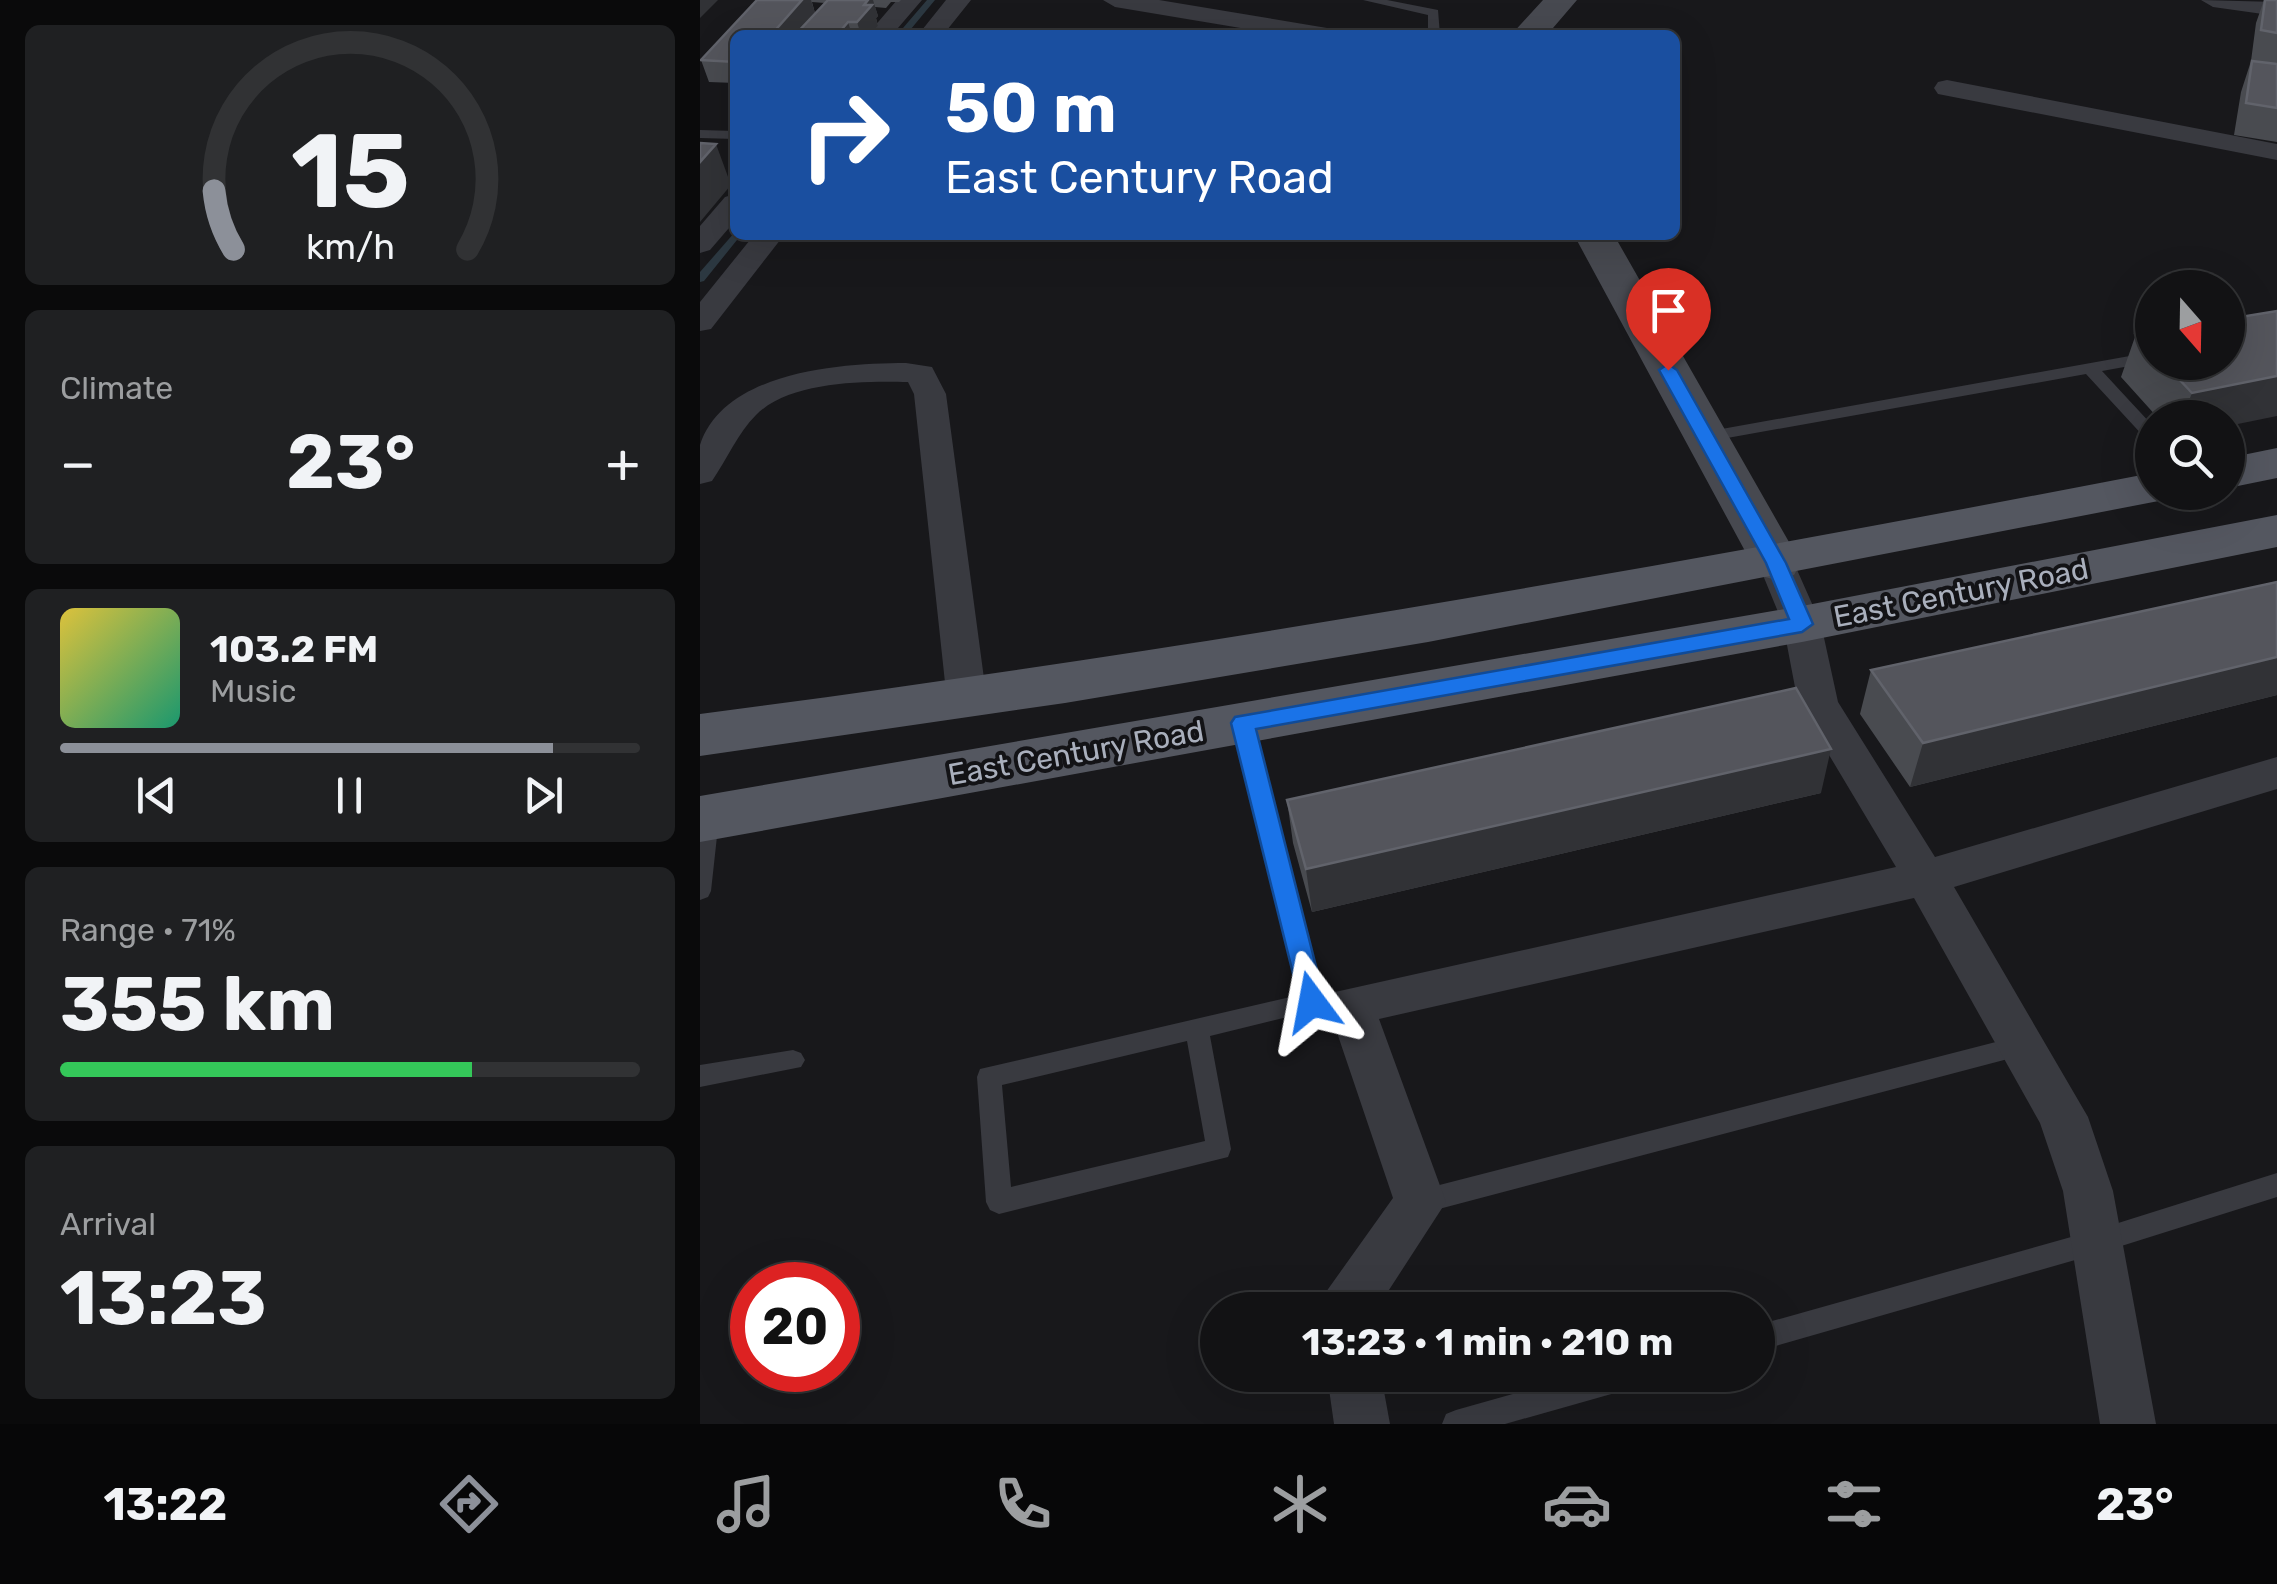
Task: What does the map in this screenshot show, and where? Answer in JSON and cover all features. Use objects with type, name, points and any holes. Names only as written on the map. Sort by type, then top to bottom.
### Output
[{"type":"main road","points":[[2245,470],[2277,463]]},
{"type":"main road","points":[[700,735],[967,701],[1776,563],[2135,491]]},
{"type":"main road","name":"East Century Road","points":[[704,819],[1802,624],[2277,531]]},
{"type":"street","points":[[883,30],[910,0]]},
{"type":"street","points":[[934,30],[959,0]]},
{"type":"street","points":[[1114,0],[1159,3],[1302,30]]},
{"type":"street","points":[[1533,30],[1560,0]]},
{"type":"street","points":[[2213,0],[2277,9]]},
{"type":"street","points":[[1947,88],[2277,152]]},
{"type":"street","points":[[700,244],[730,209]]},
{"type":"street","points":[[700,322],[765,240]]},
{"type":"street","points":[[1597,240],[1776,563],[1802,624],[1818,702],[2063,1117],[2088,1190],[2128,1424]]},
{"type":"street","points":[[700,473],[740,412],[764,394],[872,372],[921,374],[930,394],[967,701]]},
{"type":"street","points":[[1358,1292],[1420,1202],[1351,1006],[1924,878],[2277,774]]},
{"type":"street","points":[[1357,1392],[1362,1424]]},
{"type":"lane","points":[[1368,0],[1434,12],[1434,30]]},
{"type":"lane","points":[[700,134],[730,134]]},
{"type":"lane","points":[[1705,438],[2135,360]]},
{"type":"lane","points":[[2090,368],[2135,417]]},
{"type":"lane","points":[[1197,1029],[1218,1149],[999,1202],[989,1077],[1312,1002],[1243,723]]},
{"type":"lane","points":[[700,891],[704,819]]},
{"type":"lane","points":[[1420,1202],[2023,1045]]},
{"type":"lane","points":[[700,1076],[793,1060]]},
{"type":"lane","points":[[1775,1333],[2096,1242],[2277,1185]]},
{"type":"lane","points":[[1456,1424],[1569,1392]]},
{"type":"building","points":[[757,0],[802,0],[775,30],[730,30],[730,62],[701,60]]},
{"type":"building","points":[[828,0],[868,0],[864,5],[872,5],[857,22],[848,22],[841,30],[800,30]]},
{"type":"building","points":[[2265,0],[2277,0],[2277,33],[2261,30]]},
{"type":"building","points":[[2252,61],[2277,64],[2277,108],[2246,103]]},
{"type":"building","points":[[700,143],[716,144],[700,162]]},
{"type":"building","points":[[2277,311],[2277,376],[2192,393],[2180,380],[2245,380],[2245,316]]},
{"type":"building","points":[[2277,582],[2277,657],[1923,743],[1871,670]]},
{"type":"building","points":[[1796,688],[1831,749],[1306,869],[1287,800]]},
{"type":"waterway","points":[[905,30],[931,0]]},
{"type":"waterway","points":[[700,279],[732,240]]},
{"type":"route","points":[[1312,1002],[1243,723],[1802,624],[1776,563],[1668,370]]}]
